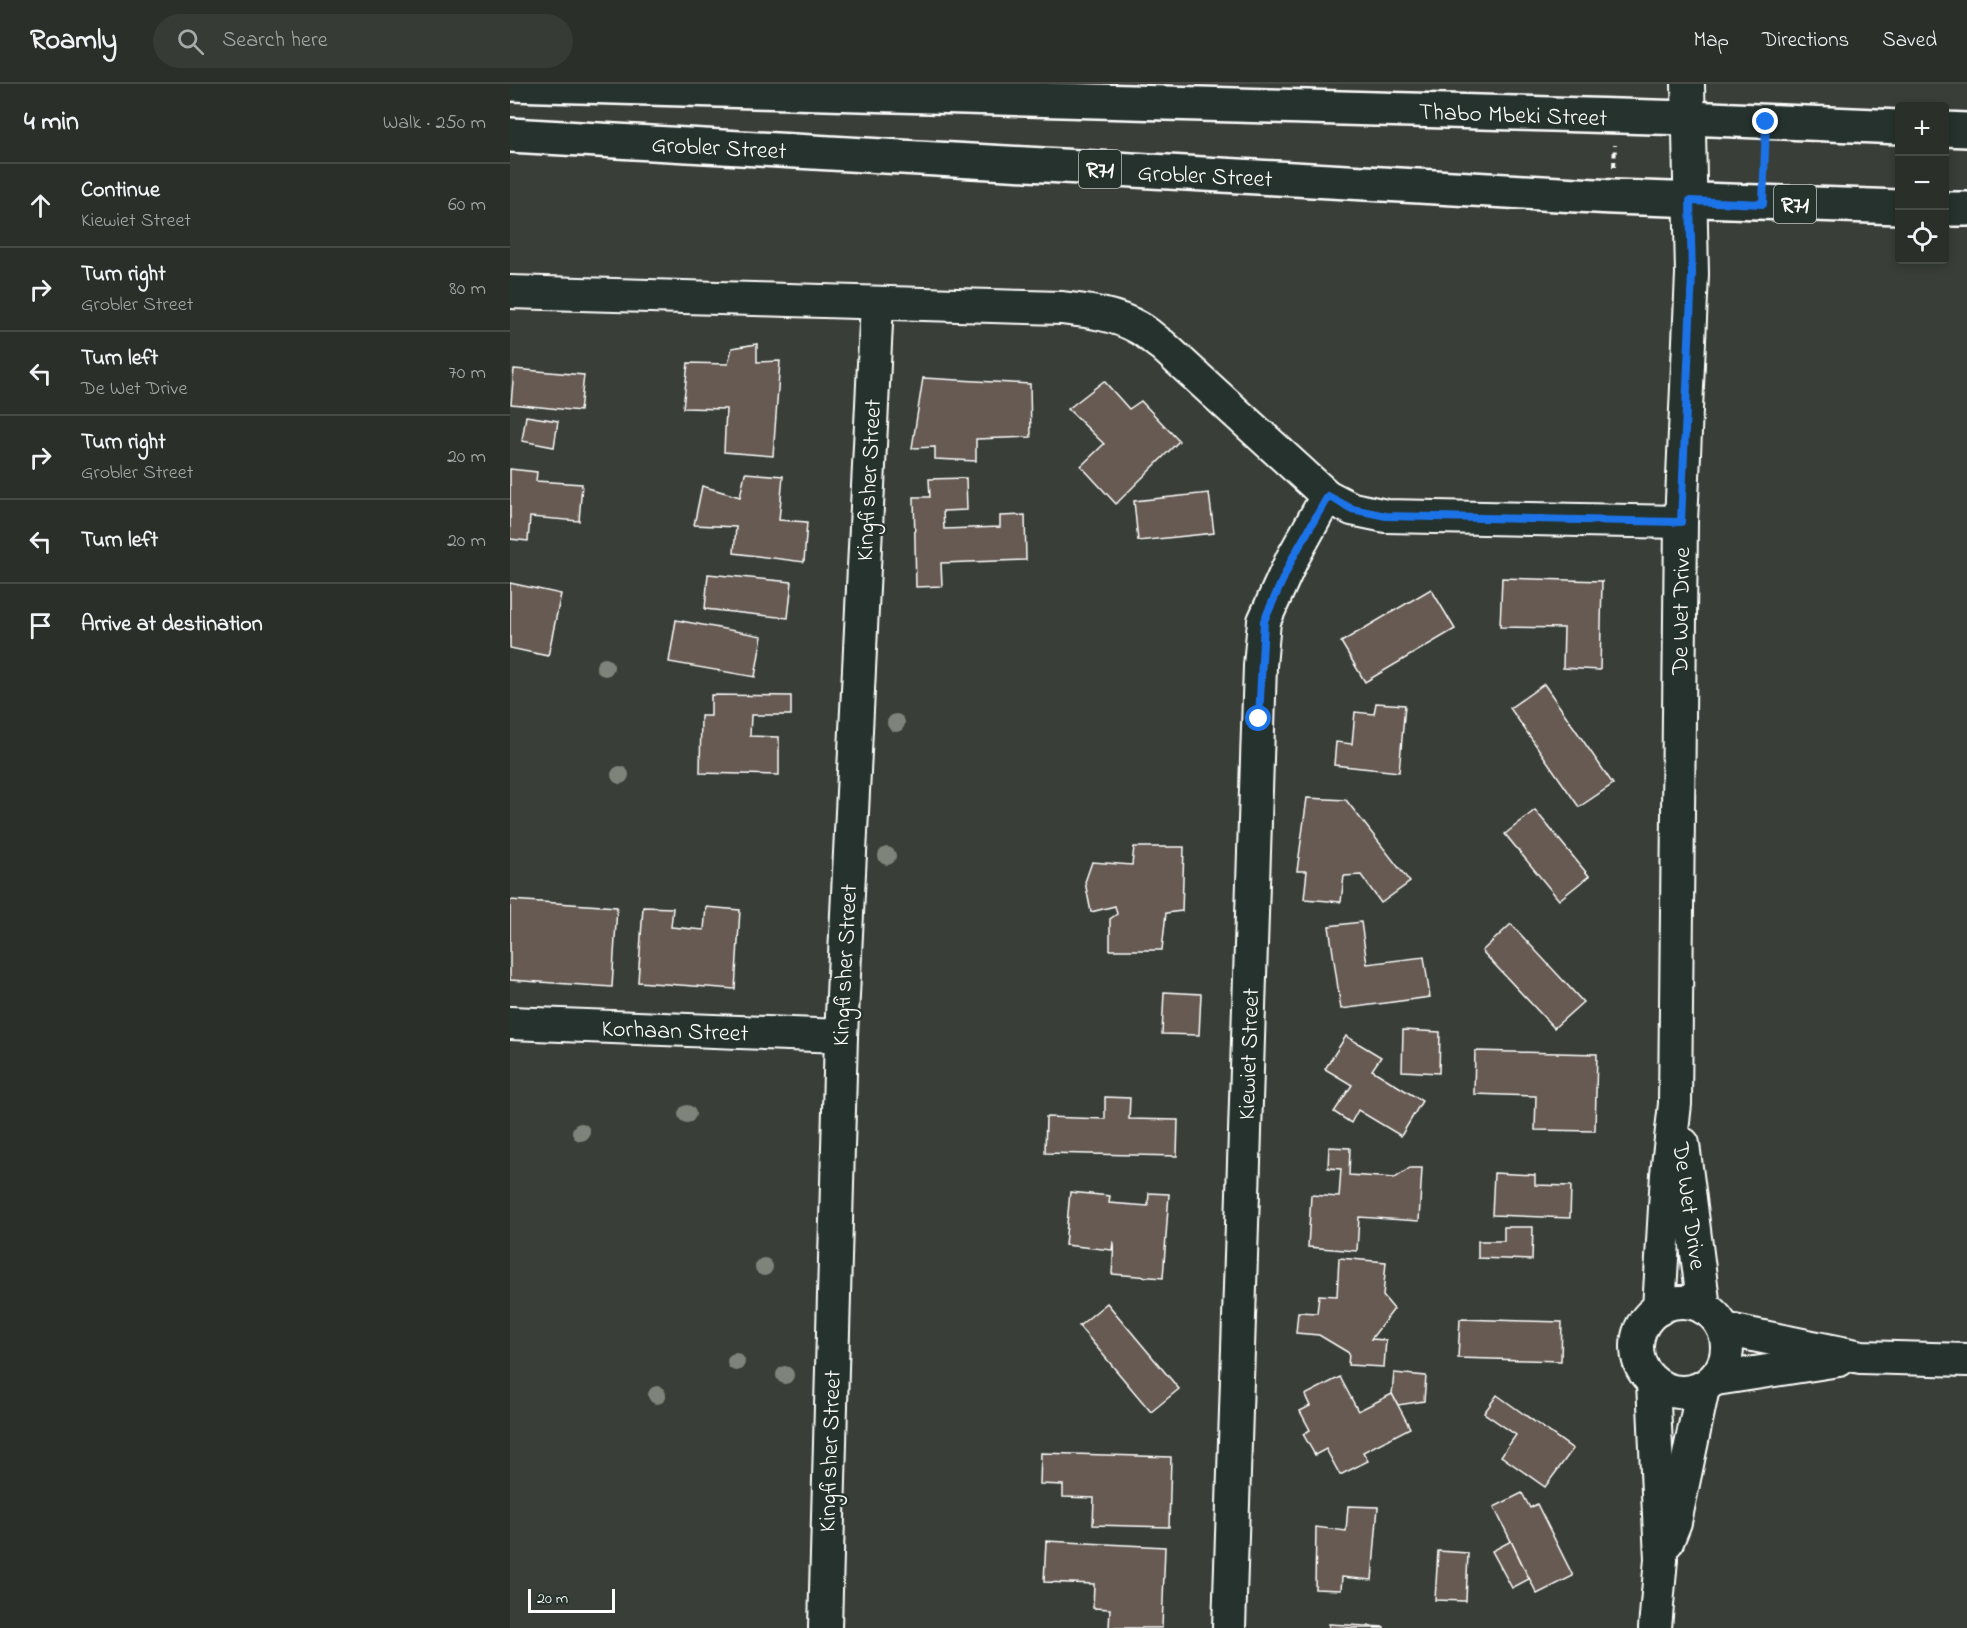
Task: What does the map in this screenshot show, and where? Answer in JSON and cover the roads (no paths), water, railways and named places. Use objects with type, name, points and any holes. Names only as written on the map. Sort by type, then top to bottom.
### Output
[{"type":"main road","name":"Thabo Mbeki Street","points":[[510,84],[1688,118]]},
{"type":"main road","points":[[1688,118],[1895,127]]},
{"type":"main road","points":[[1949,129],[1967,130]]},
{"type":"main road","name":"Grobler Street","points":[[510,135],[1690,201],[1895,207]]},
{"type":"main road","points":[[1949,209],[1967,209]]},
{"type":"street","name":"De Wet Drive","points":[[1659,1309],[1667,1174],[1675,1104],[1681,522],[1692,274],[1688,84]]},
{"type":"street","points":[[510,292],[1060,308],[1088,311],[1114,317],[1140,328],[1162,345],[1328,496],[1352,509],[1386,516],[1681,522]]},
{"type":"street","name":"Kingfisher Street","points":[[825,1628],[841,1036],[877,303]]},
{"type":"street","name":"Kiewiet Street","points":[[1229,1628],[1260,666],[1264,621],[1292,559],[1328,496]]},
{"type":"street","name":"Korhaan Street","points":[[510,1023],[841,1036]]},
{"type":"street","name":"De Wet Drive","points":[[1661,1559],[1675,1522],[1709,1383],[1724,1367],[1728,1342],[1714,1318],[1675,1104]]},
{"type":"street","name":"De Wet Drive","points":[[1655,1628],[1661,1559],[1653,1382],[1643,1371],[1638,1358],[1637,1344],[1640,1330],[1648,1318],[1669,1304],[1681,1302],[1714,1318]]},
{"type":"street","points":[[1714,1318],[1861,1357]]},
{"type":"street","points":[[1653,1382],[1677,1393],[1690,1392],[1709,1383],[1861,1357],[1967,1360]]}]
